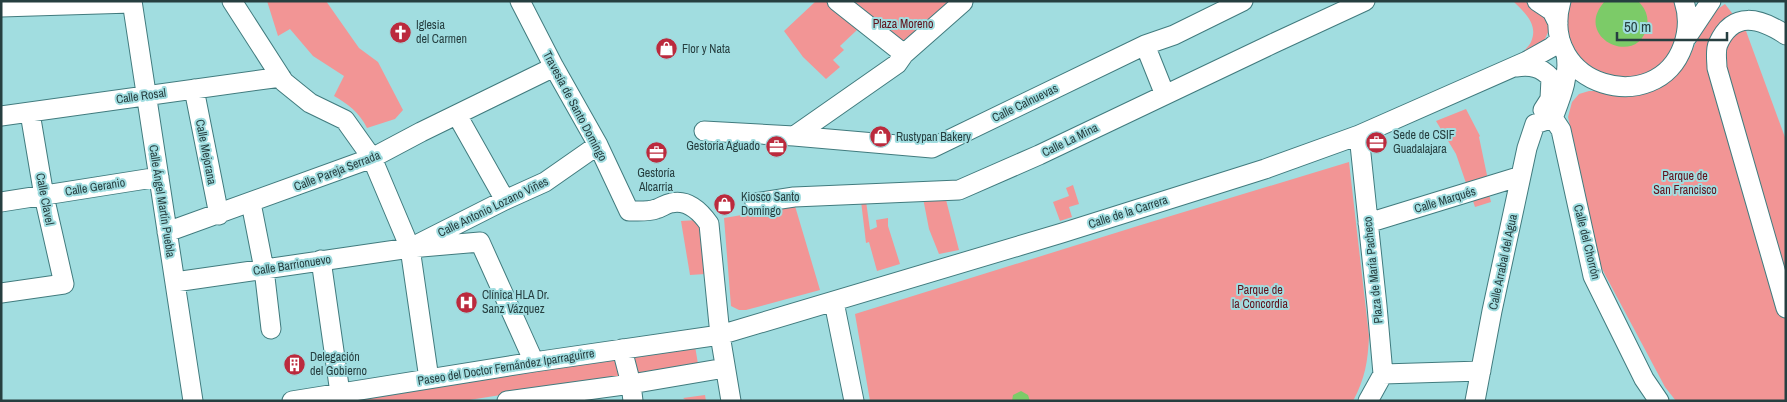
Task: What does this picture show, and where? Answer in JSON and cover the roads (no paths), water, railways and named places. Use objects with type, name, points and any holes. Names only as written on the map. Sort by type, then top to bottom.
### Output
[{"type":"street","points":[[232,1],[281,77],[310,103],[345,120],[372,158],[410,248],[429,379]]},
{"type":"street","name":"Travesía de Santo Domingo","points":[[520,1],[554,67],[598,145],[629,211],[655,210],[666,204],[678,202],[698,210],[709,224],[720,335]]},
{"type":"street","points":[[837,1],[904,54]]},
{"type":"street","points":[[794,136],[897,64],[904,54],[962,1]]},
{"type":"street","name":"Calle Calnuevas","points":[[704,131],[794,136],[932,148],[1145,45],[1174,35],[1243,1]]},
{"type":"street","name":"Calle La Mina","points":[[755,203],[794,197],[959,190],[1039,155],[1365,1]]},
{"type":"street","points":[[1537,1],[1552,11],[1565,48],[1588,77],[1606,85],[1621,87],[1636,86],[1650,82],[1663,74],[1674,63],[1686,38],[1711,1]]},
{"type":"street","points":[[1535,124],[1557,124],[1564,90],[1565,48],[1562,1]]},
{"type":"street","points":[[1684,1],[1688,23],[1686,38]]},
{"type":"street","points":[[1,7],[132,2]]},
{"type":"street","name":"Calle Ángel Martín Puebla","points":[[132,2],[193,401]]},
{"type":"street","points":[[1786,35],[1770,25],[1757,21],[1745,20],[1736,22],[1728,28],[1718,46],[1717,68],[1786,308]]},
{"type":"street","points":[[1145,45],[1165,94]]},
{"type":"street","points":[[1521,64],[1565,48]]},
{"type":"street","name":"Calle Arrabal del Agua","points":[[1475,401],[1527,148],[1535,124],[1550,99],[1551,78],[1544,71],[1532,65],[1521,64]]},
{"type":"street","name":"Calle de la Carrera","points":[[720,335],[1221,184],[1358,135],[1521,64]]},
{"type":"street","name":"Calle Pareja Serrada","points":[[167,232],[219,215],[372,158],[554,67]]},
{"type":"street","name":"Calle Rosal","points":[[1,116],[281,77]]},
{"type":"street","name":"Calle del Chorrón","points":[[1606,85],[1581,88],[1572,96],[1557,124],[1593,276],[1644,379],[1659,401]]},
{"type":"street","name":"Calle Mejorana","points":[[194,89],[219,215]]},
{"type":"street","name":"Calle Clavel","points":[[1,293],[64,284],[44,196],[30,113]]},
{"type":"street","points":[[458,114],[505,200]]},
{"type":"street","name":"Plaza de María Pacheco","points":[[1358,135],[1383,374]]},
{"type":"street","name":"Calle Antonio Lozano Viñes","points":[[410,248],[545,182],[598,145]]},
{"type":"street","name":"Calle Marqués","points":[[1368,223],[1521,176]]},
{"type":"street","name":"Calle Geranio","points":[[1,202],[159,177]]},
{"type":"street","points":[[251,203],[264,269],[271,329]]},
{"type":"street","name":"Calle Barrionuevo","points":[[175,282],[410,248],[480,242],[534,362]]},
{"type":"street","points":[[321,260],[340,393]]},
{"type":"street","points":[[834,302],[854,401]]},
{"type":"street","points":[[720,335],[731,401]]},
{"type":"street","name":"Paseo del Doctor Fernández Iparraguirre","points":[[292,401],[534,362],[720,335]]},
{"type":"street","points":[[622,349],[632,393]]},
{"type":"street","points":[[507,401],[632,393],[725,368]]},
{"type":"street","points":[[1368,401],[1383,374],[1481,371]]},
{"type":"place","name":"Iglesia del Carmen","points":[[400,32]]},
{"type":"place","name":"Flor y Nata","points":[[666,49]]},
{"type":"place","name":"Rustypan Bakery","points":[[880,137]]},
{"type":"place","name":"Sede de CSIF Guadalajara","points":[[1377,142]]},
{"type":"place","name":"Gestoría Aguado","points":[[776,146]]},
{"type":"place","name":"Gestoría Alcarria","points":[[656,152]]},
{"type":"place","name":"Kiosco Santo Domingo","points":[[725,204]]},
{"type":"place","name":"Clínica HLA Dr. Sanz Vázquez","points":[[466,302]]},
{"type":"place","name":"Delegación del Gobierno","points":[[294,364]]},
{"type":"park label","name":"Plaza Moreno","points":[[903,24]]},
{"type":"park label","name":"Parque de San Francisco","points":[[1685,183]]},
{"type":"park label","name":"Parque de la Concordia","points":[[1260,297]]}]
